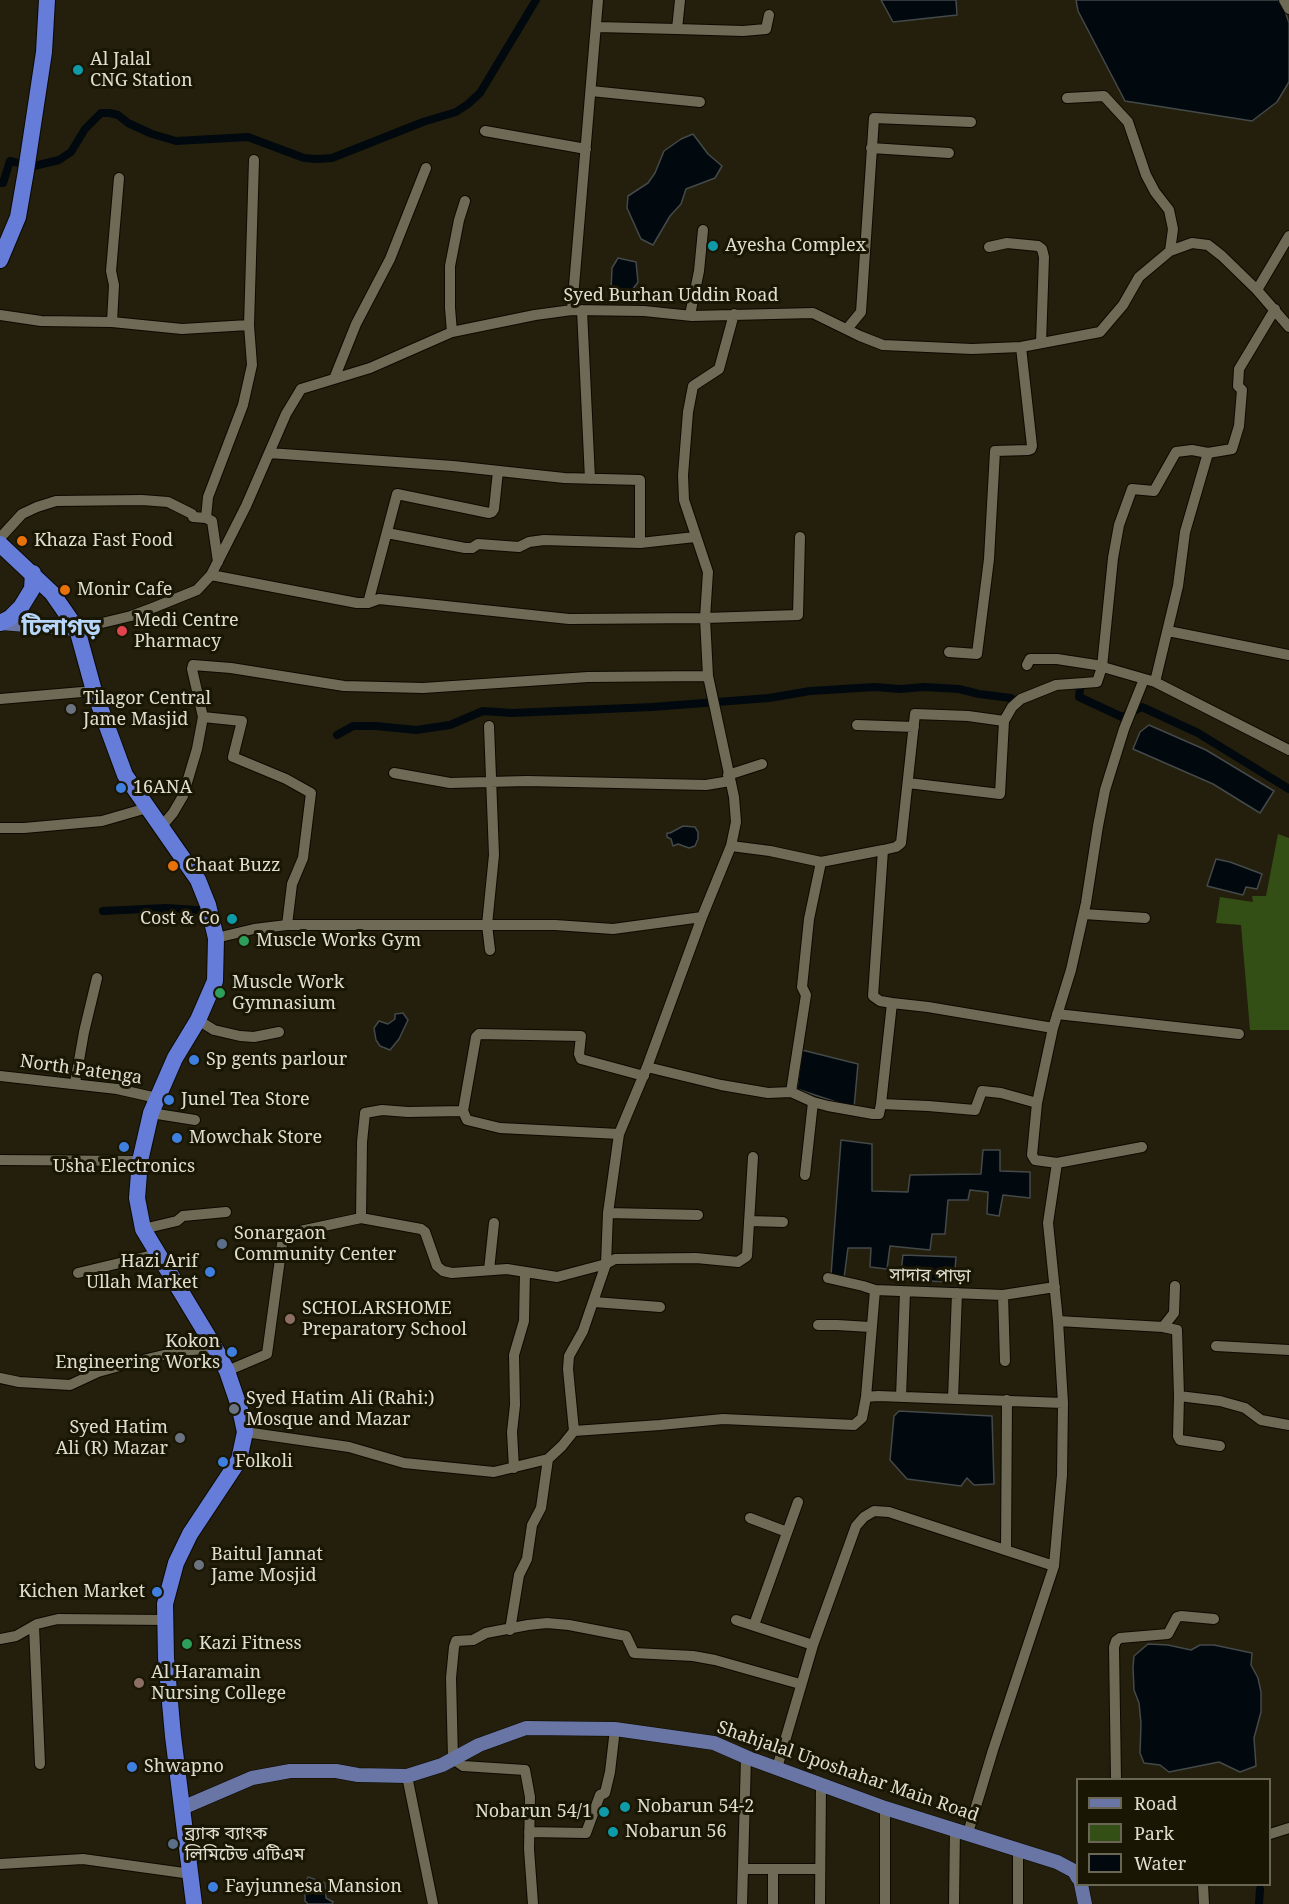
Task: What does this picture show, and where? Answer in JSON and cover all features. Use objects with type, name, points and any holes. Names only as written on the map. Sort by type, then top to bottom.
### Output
[{"type":"highway","points":[[0,260],[18,218],[27,171],[44,52],[47,0]]},
{"type":"highway","points":[[0,544],[52,593],[77,629],[94,691],[125,775],[198,880],[208,905],[216,938],[215,981],[198,1020],[175,1058],[154,1106],[140,1161],[137,1198],[143,1229],[227,1371],[245,1432],[239,1460],[190,1534],[176,1563],[165,1604],[166,1658],[194,1904]]},
{"type":"highway","points":[[0,623],[10,618],[21,607],[32,589],[33,573]]},
{"type":"main road","points":[[0,623],[77,629]]},
{"type":"main road","name":"Shahjalal Uposhahar Main Road","points":[[182,1808],[252,1778],[290,1770],[407,1776],[442,1765],[479,1745],[526,1728],[615,1729],[714,1743],[885,1808],[1057,1862],[1076,1873]]},
{"type":"main road","points":[[1082,1886],[1085,1904]]},
{"type":"street","points":[[590,479],[577,310],[586,149],[598,0]]},
{"type":"street","points":[[677,29],[680,0]]},
{"type":"street","points":[[1284,0],[1289,9]]},
{"type":"street","points":[[597,27],[742,31],[766,29],[769,15]]},
{"type":"street","points":[[591,91],[700,102]]},
{"type":"street","points":[[1067,98],[1104,96],[1128,122],[1146,175],[1155,192],[1169,210],[1173,229],[1170,251]]},
{"type":"street","points":[[847,329],[861,312],[874,118],[971,122]]},
{"type":"street","points":[[485,131],[586,149]]},
{"type":"street","points":[[871,148],[949,153]]},
{"type":"street","points":[[206,518],[208,497],[243,405],[252,365],[249,325],[254,160]]},
{"type":"street","points":[[334,379],[356,324],[390,258],[426,168]]},
{"type":"street","points":[[112,322],[114,285],[111,270],[119,178]]},
{"type":"street","points":[[452,332],[450,266],[465,201]]},
{"type":"street","points":[[690,315],[699,271],[703,230]]},
{"type":"street","points":[[1257,290],[1289,236]]},
{"type":"street","points":[[990,247],[1007,243],[1038,246],[1042,249],[1044,257],[1041,344]]},
{"type":"street","name":"Syed Burhan Uddin Road","points":[[77,629],[130,616],[155,607],[197,590],[211,575],[246,507],[286,414],[301,389],[370,368],[452,332],[577,310],[644,311],[690,315],[813,313],[882,345],[972,349],[1021,347],[1100,332],[1123,305],[1139,277],[1170,251],[1192,243],[1209,245],[1257,290],[1289,327]]},
{"type":"street","points":[[908,783],[1000,794],[1004,721],[1012,707],[1021,699],[1056,685],[1097,682],[1102,667],[1113,558],[1119,525],[1132,489],[1154,491],[1176,452],[1192,450],[1208,453],[1232,449],[1239,426],[1242,390],[1238,386],[1239,369],[1275,309]]},
{"type":"street","points":[[245,1432],[349,1447],[404,1463],[494,1472],[548,1459],[574,1431],[568,1369],[569,1356],[583,1331],[606,1264],[608,1213],[619,1134],[646,1071],[702,917],[731,846],[736,822],[708,676],[705,618],[708,572],[684,500],[683,475],[688,411],[693,386],[719,369],[734,314]]},
{"type":"street","points":[[0,315],[41,321],[112,322],[182,329],[249,325]]},
{"type":"street","points":[[949,652],[977,654],[989,559],[995,451],[1028,450],[1032,446],[1021,347]]},
{"type":"street","points":[[269,453],[406,462],[564,478],[640,481],[640,543]]},
{"type":"street","points":[[1142,1147],[1057,1163],[1035,1160],[1032,1155],[1037,1103],[1053,1029],[1071,970],[1084,914],[1105,790],[1124,729],[1168,631],[1178,586],[1185,532],[1208,453]]},
{"type":"street","points":[[368,603],[396,498],[400,494],[489,513],[492,512],[498,471]]},
{"type":"street","points":[[0,538],[22,514],[56,501],[168,502],[192,514],[193,517],[212,521],[218,562]]},
{"type":"street","points":[[387,533],[465,548],[472,548],[478,544],[519,547],[529,542],[543,540],[640,543],[695,537]]},
{"type":"street","points":[[211,575],[357,603],[368,603],[379,599],[569,619],[798,615],[800,537]]},
{"type":"street","points":[[1168,631],[1289,655]]},
{"type":"street","points":[[1027,665],[1030,659],[1057,659],[1102,667],[1146,683],[1289,750]]},
{"type":"street","points":[[162,826],[183,796],[197,749],[203,717],[193,665],[344,686],[423,688],[588,677],[708,676]]},
{"type":"street","points":[[0,699],[94,691]]},
{"type":"street","points":[[731,846],[770,851],[821,862],[896,847],[901,843],[915,714],[1004,721]]},
{"type":"street","points":[[203,717],[242,721],[233,758],[286,779],[311,793],[303,858],[292,884],[287,925]]},
{"type":"street","points":[[857,725],[914,727]]},
{"type":"street","points":[[489,726],[494,855],[487,925],[490,950]]},
{"type":"street","points":[[394,773],[450,783],[527,780],[706,785],[762,764]]},
{"type":"street","points":[[0,828],[102,821],[147,808]]},
{"type":"street","points":[[883,850],[873,996],[892,1003],[1053,1029]]},
{"type":"street","points":[[791,1092],[806,995],[802,987],[810,919],[821,862]]},
{"type":"street","points":[[1084,914],[1144,918]]},
{"type":"street","points":[[216,938],[254,929],[287,925],[555,925],[613,929],[702,917]]},
{"type":"street","points":[[75,1083],[97,978]]},
{"type":"street","points":[[619,1134],[500,1128],[467,1120],[463,1111],[476,1036],[479,1034],[581,1036],[579,1054],[581,1059],[768,1093],[791,1092],[813,1102],[879,1114],[892,1003]]},
{"type":"street","points":[[1058,1014],[1239,1034]]},
{"type":"street","points":[[198,1020],[214,1030],[240,1036],[254,1037],[279,1032]]},
{"type":"street","name":"North Patenga","points":[[0,1076],[117,1089],[154,1106],[195,1120]]},
{"type":"street","points":[[881,1104],[975,1110],[982,1091],[1002,1093],[1037,1103]]},
{"type":"street","points":[[805,1175],[813,1102]]},
{"type":"street","points":[[361,1218],[362,1142],[365,1113],[382,1110],[463,1111]]},
{"type":"street","points":[[227,1371],[267,1354],[282,1237],[291,1233],[361,1218],[422,1229],[437,1266],[443,1271],[452,1273],[507,1269],[557,1278],[606,1264],[615,1259],[696,1258],[738,1262],[747,1256],[753,1157]]},
{"type":"street","points":[[0,1160],[140,1161]]},
{"type":"street","points":[[954,1904],[961,1831],[993,1750],[1054,1566],[1062,1475],[1063,1403],[1058,1320],[1048,1223],[1057,1163]]},
{"type":"street","points":[[143,1229],[177,1221],[183,1216],[226,1212]]},
{"type":"street","points":[[608,1213],[698,1215]]},
{"type":"street","points":[[749,1221],[783,1222]]},
{"type":"street","points":[[489,1270],[494,1223]]},
{"type":"street","points":[[78,1273],[158,1254]]},
{"type":"street","points":[[514,1468],[513,1373],[516,1346],[524,1321],[525,1272]]},
{"type":"street","points":[[828,1278],[875,1290]]},
{"type":"street","points":[[1163,1327],[1174,1313],[1175,1286]]},
{"type":"street","name":"সাদার পাড়া","points":[[574,1431],[723,1419],[854,1425],[862,1418],[866,1397],[870,1327],[875,1290],[1003,1295],[1055,1287]]},
{"type":"street","points":[[901,1397],[905,1292]]},
{"type":"street","points":[[953,1399],[957,1293]]},
{"type":"street","points":[[1003,1295],[1005,1361]]},
{"type":"street","points":[[594,1302],[660,1307]]},
{"type":"street","points":[[1058,1320],[1163,1327],[1177,1330],[1179,1439],[1220,1446]]},
{"type":"street","points":[[818,1325],[870,1327]]},
{"type":"street","points":[[1216,1346],[1289,1350]]},
{"type":"street","points":[[0,1378],[19,1382],[70,1385],[98,1372],[134,1362],[181,1351],[215,1348]]},
{"type":"street","points":[[1179,1396],[1220,1401],[1245,1408],[1261,1420],[1289,1425]]},
{"type":"street","points":[[866,1397],[1063,1403]]},
{"type":"street","points":[[1006,1550],[1007,1400]]},
{"type":"street","points":[[510,1630],[519,1575],[526,1559],[532,1525],[541,1508],[548,1459]]},
{"type":"street","points":[[754,1625],[798,1503]]},
{"type":"street","points":[[777,1768],[813,1645],[856,1526],[864,1517],[874,1511],[889,1512],[1054,1566]]},
{"type":"street","points":[[750,1518],[787,1532]]},
{"type":"street","points":[[1116,1778],[1114,1647],[1116,1641],[1120,1638],[1168,1634],[1177,1617],[1181,1616],[1214,1619]]},
{"type":"street","points":[[0,1640],[16,1636],[34,1626],[58,1618],[166,1620]]},
{"type":"street","points":[[736,1620],[813,1645]]},
{"type":"street","points":[[532,1904],[530,1797],[525,1770],[463,1766],[453,1759],[450,1678],[453,1647],[456,1641],[472,1640],[486,1633],[547,1623],[626,1636],[634,1653],[693,1656],[715,1660],[800,1684]]},
{"type":"street","points":[[34,1626],[40,1764]]},
{"type":"street","points":[[529,1832],[586,1833],[600,1795],[605,1793],[615,1729]]},
{"type":"street","points":[[742,1904],[746,1756]]},
{"type":"street","points":[[407,1776],[433,1904]]},
{"type":"street","points":[[820,1904],[821,1785]]},
{"type":"street","points":[[885,1808],[885,1904]]},
{"type":"street","points":[[1271,1833],[1289,1828]]},
{"type":"street","points":[[1018,1849],[1018,1904]]},
{"type":"street","points":[[0,1864],[83,1859],[191,1874]]},
{"type":"street","points":[[743,1869],[820,1869]]},
{"type":"street","points":[[773,1870],[773,1904]]},
{"type":"street","points":[[1203,1886],[1204,1904]]},
{"type":"green space","points":[[1278,834],[1289,838],[1289,1030],[1250,1030],[1241,925],[1216,923],[1220,897],[1253,902],[1252,896],[1266,896]]},
{"type":"water","points":[[881,0],[956,0],[957,15],[893,22]]},
{"type":"water","points":[[1076,0],[1278,0],[1289,23],[1289,82],[1277,102],[1252,121],[1125,101],[1078,11]]},
{"type":"water","points":[[693,134],[708,154],[722,166],[715,178],[686,189],[681,204],[670,216],[653,245],[641,239],[627,208],[628,196],[648,183],[664,151]]},
{"type":"water","points":[[618,258],[636,262],[638,282],[630,293],[611,290],[612,268]]},
{"type":"water","points":[[1149,725],[1206,750],[1274,791],[1260,813],[1213,784],[1133,749],[1140,732]]},
{"type":"water","points":[[683,826],[695,827],[698,832],[695,846],[689,848],[678,844],[673,846],[671,839],[667,837],[667,833]]},
{"type":"water","points":[[1216,859],[1262,874],[1257,889],[1246,887],[1243,895],[1207,886]]},
{"type":"water","points":[[403,1013],[408,1020],[399,1039],[390,1050],[380,1046],[376,1040],[374,1028],[379,1021],[388,1024],[395,1019],[395,1014]]},
{"type":"water","points":[[802,1050],[858,1064],[854,1108],[797,1089]]},
{"type":"water","points":[[841,1140],[872,1144],[872,1191],[908,1192],[910,1175],[981,1174],[983,1150],[1000,1150],[1000,1171],[1030,1172],[1030,1198],[1003,1195],[999,1216],[987,1214],[988,1192],[970,1190],[968,1200],[948,1200],[945,1234],[932,1234],[930,1250],[890,1246],[887,1269],[870,1267],[871,1248],[848,1248],[844,1278],[831,1275]]},
{"type":"water","points":[[903,1255],[956,1257],[954,1282],[900,1280]]},
{"type":"water","points":[[899,1411],[992,1416],[994,1484],[974,1485],[967,1478],[961,1486],[907,1479],[890,1460],[894,1416]]},
{"type":"water","points":[[1148,1644],[1191,1650],[1200,1645],[1214,1645],[1252,1653],[1251,1665],[1258,1678],[1261,1692],[1261,1712],[1254,1738],[1256,1766],[1240,1772],[1219,1762],[1169,1772],[1160,1765],[1144,1763],[1140,1753],[1141,1723],[1139,1703],[1134,1690],[1133,1667],[1134,1656]]},
{"type":"water","points":[[308,1877],[325,1883],[326,1898],[333,1902],[332,1904],[308,1904],[305,1901],[305,1885]]},
{"type":"waterway","points":[[34,166],[59,160],[71,152],[85,129],[101,113],[118,115],[128,123],[152,134],[176,141],[248,137],[304,158],[332,158],[423,122],[456,112],[468,104],[480,93],[536,0]]},
{"type":"waterway","points":[[0,183],[3,183],[10,161],[23,164]]},
{"type":"waterway","points":[[337,735],[353,726],[416,730],[450,725],[483,711],[512,713],[652,707],[769,698],[810,691],[875,687],[959,689],[1011,698]]},
{"type":"waterway","points":[[1080,689],[1079,697],[1122,717],[1142,707],[1198,733],[1289,789]]},
{"type":"waterway","points":[[103,911],[166,908],[197,910]]},
{"type":"waterway","points":[[1259,1904],[1260,1889]]},
{"type":"place","name":"Al Jalal CNG Station","points":[[78,70]]},
{"type":"place","name":"Ayesha Complex","points":[[713,246]]},
{"type":"place","name":"Khaza Fast Food","points":[[22,541]]},
{"type":"place","name":"Monir Cafe","points":[[65,590]]},
{"type":"place","name":"Medi Centre Pharmacy","points":[[122,631]]},
{"type":"place","name":"Tilagor Central Jame Masjid","points":[[71,709]]},
{"type":"place","name":"16ANA","points":[[121,788]]},
{"type":"place","name":"Chaat Buzz","points":[[173,866]]},
{"type":"place","name":"Cost & Co","points":[[232,919]]},
{"type":"place","name":"Muscle Works Gym","points":[[244,941]]},
{"type":"place","name":"Muscle Work Gymnasium","points":[[220,993]]},
{"type":"place","name":"Sp gents parlour","points":[[194,1060]]},
{"type":"place","name":"Junel Tea Store","points":[[169,1100]]},
{"type":"place","name":"Mowchak Store","points":[[177,1138]]},
{"type":"place","name":"Usha Electronics","points":[[124,1147]]},
{"type":"place","name":"Sonargaon Community Center","points":[[222,1244]]},
{"type":"place","name":"Hazi Arif Ullah Market","points":[[210,1272]]},
{"type":"place","name":"SCHOLARSHOME Preparatory School","points":[[290,1319]]},
{"type":"place","name":"Kokon Engineering Works","points":[[232,1352]]},
{"type":"place","name":"Syed Hatim Ali (Rahi:) Mosque and Mazar","points":[[234,1409]]},
{"type":"place","name":"Syed Hatim Ali (R) Mazar","points":[[180,1438]]},
{"type":"place","name":"Folkoli","points":[[223,1462]]},
{"type":"place","name":"Baitul Jannat Jame Mosjid","points":[[199,1565]]},
{"type":"place","name":"Kichen Market","points":[[157,1592]]},
{"type":"place","name":"Kazi Fitness","points":[[187,1644]]},
{"type":"place","name":"Al Haramain Nursing College","points":[[139,1683]]},
{"type":"place","name":"Shwapno","points":[[132,1767]]},
{"type":"place","name":"Nobarun 54-2","points":[[625,1807]]},
{"type":"place","name":"Nobarun 54/1","points":[[604,1812]]},
{"type":"place","name":"Nobarun 56","points":[[613,1832]]},
{"type":"place","name":"ব্র্যাক ব্যাংক লিমিটেড এটিএম","points":[[173,1844]]},
{"type":"place","name":"Fayjunnesa Mansion","points":[[213,1887]]},
{"type":"district","name":"টিলাগড়","points":[[61,628]]}]
